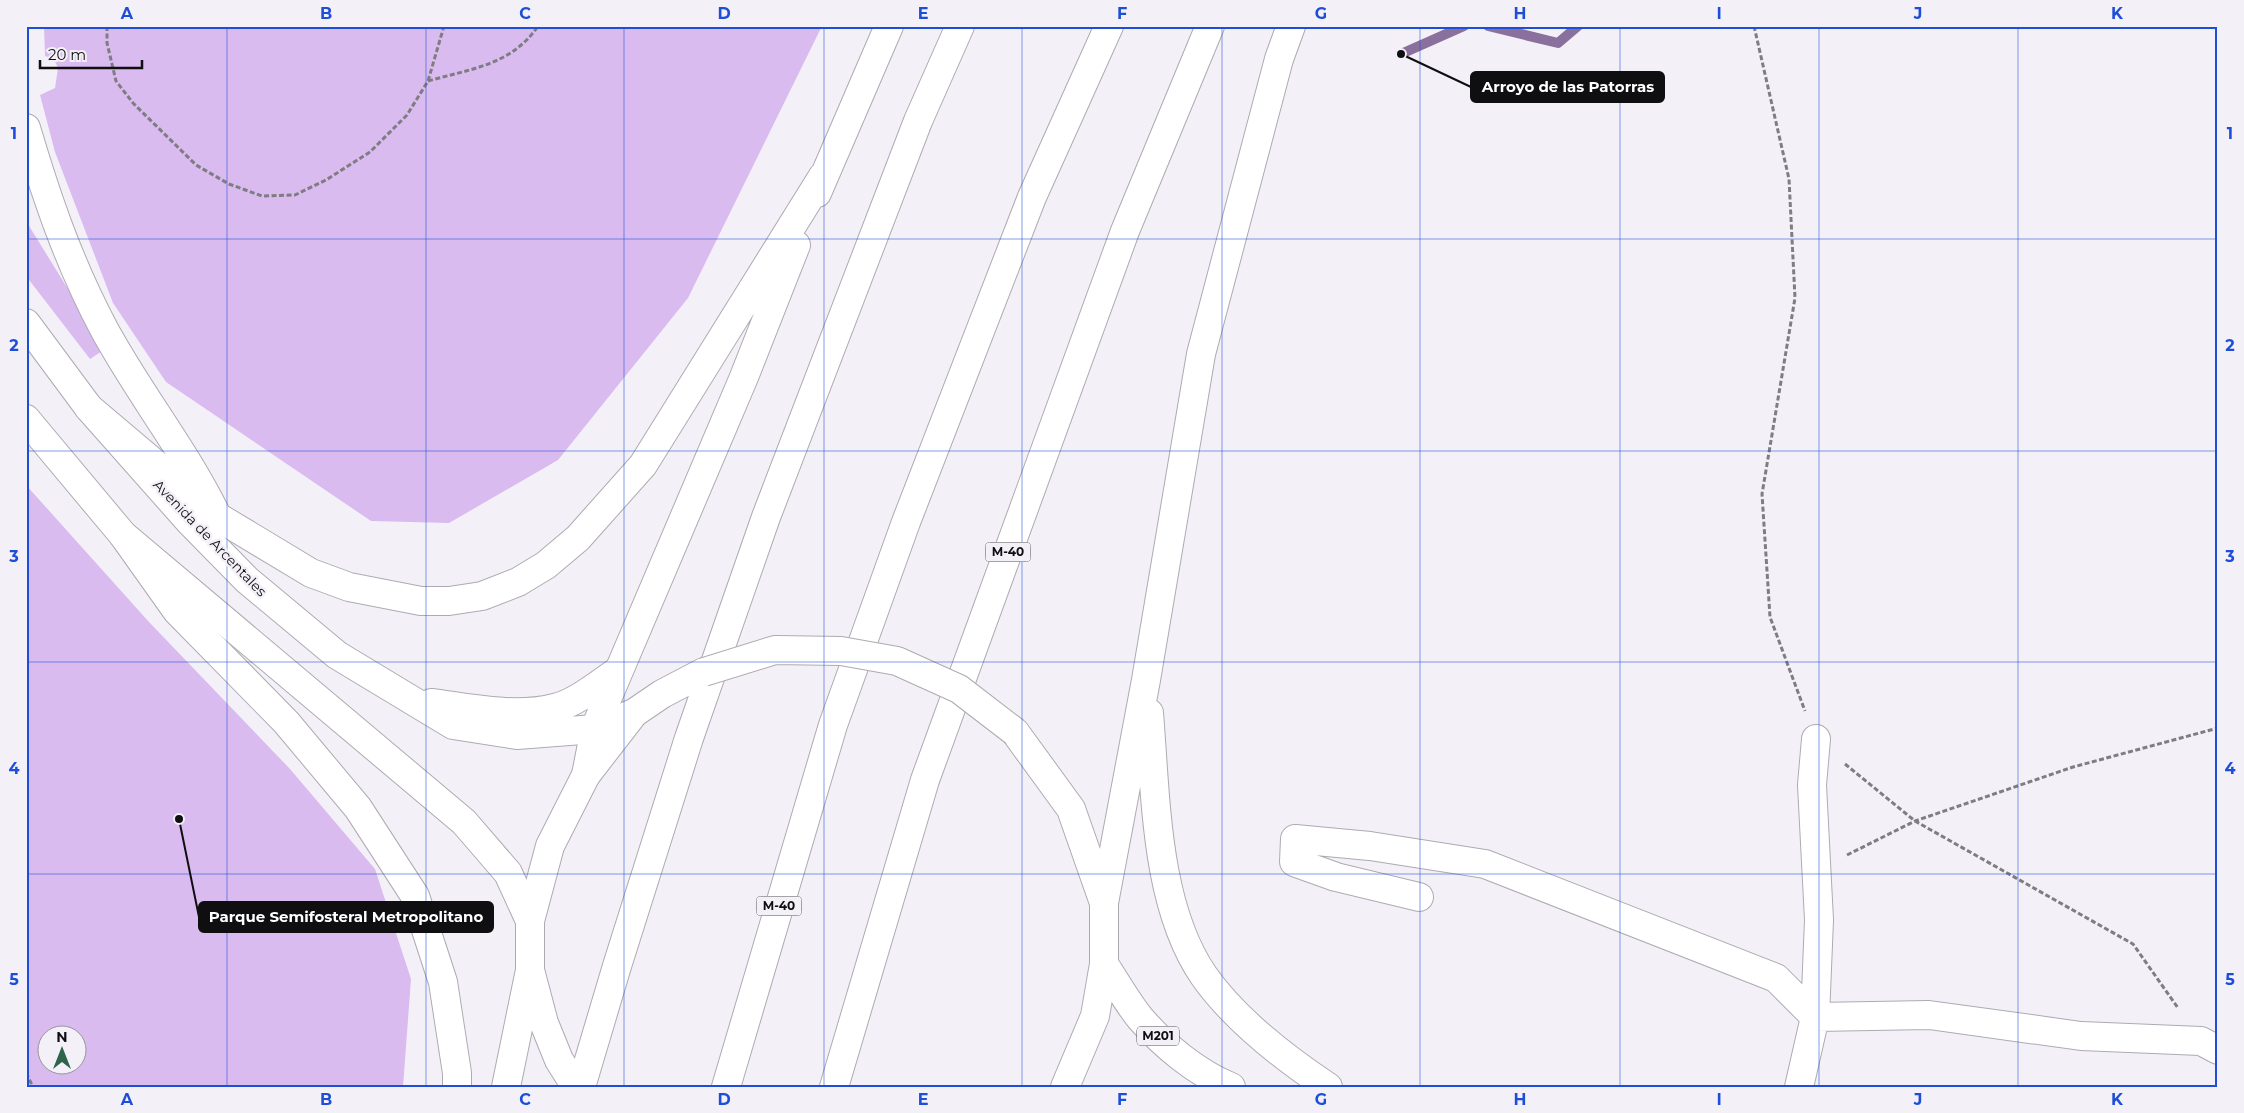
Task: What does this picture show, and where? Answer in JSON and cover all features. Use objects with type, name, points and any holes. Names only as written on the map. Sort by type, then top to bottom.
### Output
[{"type":"main road","points":[[586,775],[595,729],[618,671],[744,377],[824,176],[888,26]]},
{"type":"main road","points":[[581,1087],[686,747],[766,518],[918,121],[960,26]]},
{"type":"main road","name":"M-40","points":[[726,1087],[833,725],[906,522],[1032,197],[1109,26]]},
{"type":"main road","name":"M-40","points":[[834,1087],[925,780],[1125,231],[1210,26]]},
{"type":"main road","points":[[1065,1087],[1095,1016],[1104,964],[1104,904],[1146,680],[1201,354],[1279,59],[1291,26]]},
{"type":"main road","points":[[26,128],[48,203],[76,273],[104,330],[209,500],[218,518]]},
{"type":"main road","points":[[89,408],[218,518],[311,573],[349,587],[421,602],[449,602],[482,596],[518,582],[546,565],[578,538],[644,465],[824,176]]},
{"type":"main road","name":"Avenida de Arcentales","points":[[26,323],[89,408],[190,522],[247,580],[337,655],[453,725],[517,735],[595,729],[634,713]]},
{"type":"main road","points":[[26,419],[123,535],[177,610],[286,722],[358,808],[415,896],[443,982],[457,1073],[457,1087]]},
{"type":"main road","points":[[123,535],[464,822],[508,873],[530,921]]},
{"type":"main road","points":[[506,1087],[530,970],[530,921],[550,846],[586,775],[634,713],[662,694],[704,672],[775,650],[841,651],[897,661],[959,690],[1015,732],[1071,809],[1104,904]]},
{"type":"main road","points":[[413,701],[517,713],[556,708],[590,690],[618,671]]},
{"type":"main road","points":[[1146,680],[1161,850],[1169,889],[1183,936],[1203,974],[1222,998],[1297,1066],[1328,1087]]},
{"type":"main road","points":[[1799,1087],[1815,1017],[1818,920],[1812,785],[1816,739]]},
{"type":"main road","points":[[1419,897],[1336,877],[1294,862],[1295,839],[1370,846],[1485,864],[1776,978],[1815,1017],[1929,1015],[2081,1036],[2209,1046]]},
{"type":"main road","name":"M201","points":[[1104,964],[1140,1018],[1174,1052],[1217,1081],[1231,1087]]},
{"type":"main road","points":[[530,970],[544,1023],[559,1060],[576,1087]]},
{"type":"path","points":[[107,26],[107,43],[116,82],[133,103],[196,165],[229,184],[262,196],[295,195],[326,180],[370,152],[407,115],[428,82],[444,26]]},
{"type":"path","points":[[428,82],[504,58],[521,48],[538,26]]},
{"type":"path","points":[[1754,26],[1790,179],[1795,298],[1762,494],[1770,617],[1816,739],[1915,821],[2133,944],[2209,1046]]},
{"type":"path","points":[[1844,863],[1847,855],[1915,821],[2073,767],[2218,728]]},
{"type":"path","points":[[26,1073],[33,1087]]},
{"type":"shaded area","points":[[44,26],[822,26],[688,298],[558,460],[449,523],[371,521],[166,382],[113,303],[55,152],[40,95],[55,88],[58,68],[54,59],[45,56]]},
{"type":"shaded area","points":[[26,221],[105,349],[90,359],[26,276]]},
{"type":"shaded area","points":[[26,485],[149,622],[290,769],[375,869],[411,979],[403,1087],[26,1087]]},
{"type":"waterway","points":[[1401,54],[1464,26]]},
{"type":"waterway","points":[[1488,26],[1558,43],[1578,26]]},
{"type":"place","name":"Arroyo de las Patorras","points":[[1401,54]]},
{"type":"place","name":"Parque Semifosteral Metropolitano","points":[[179,819]]}]
